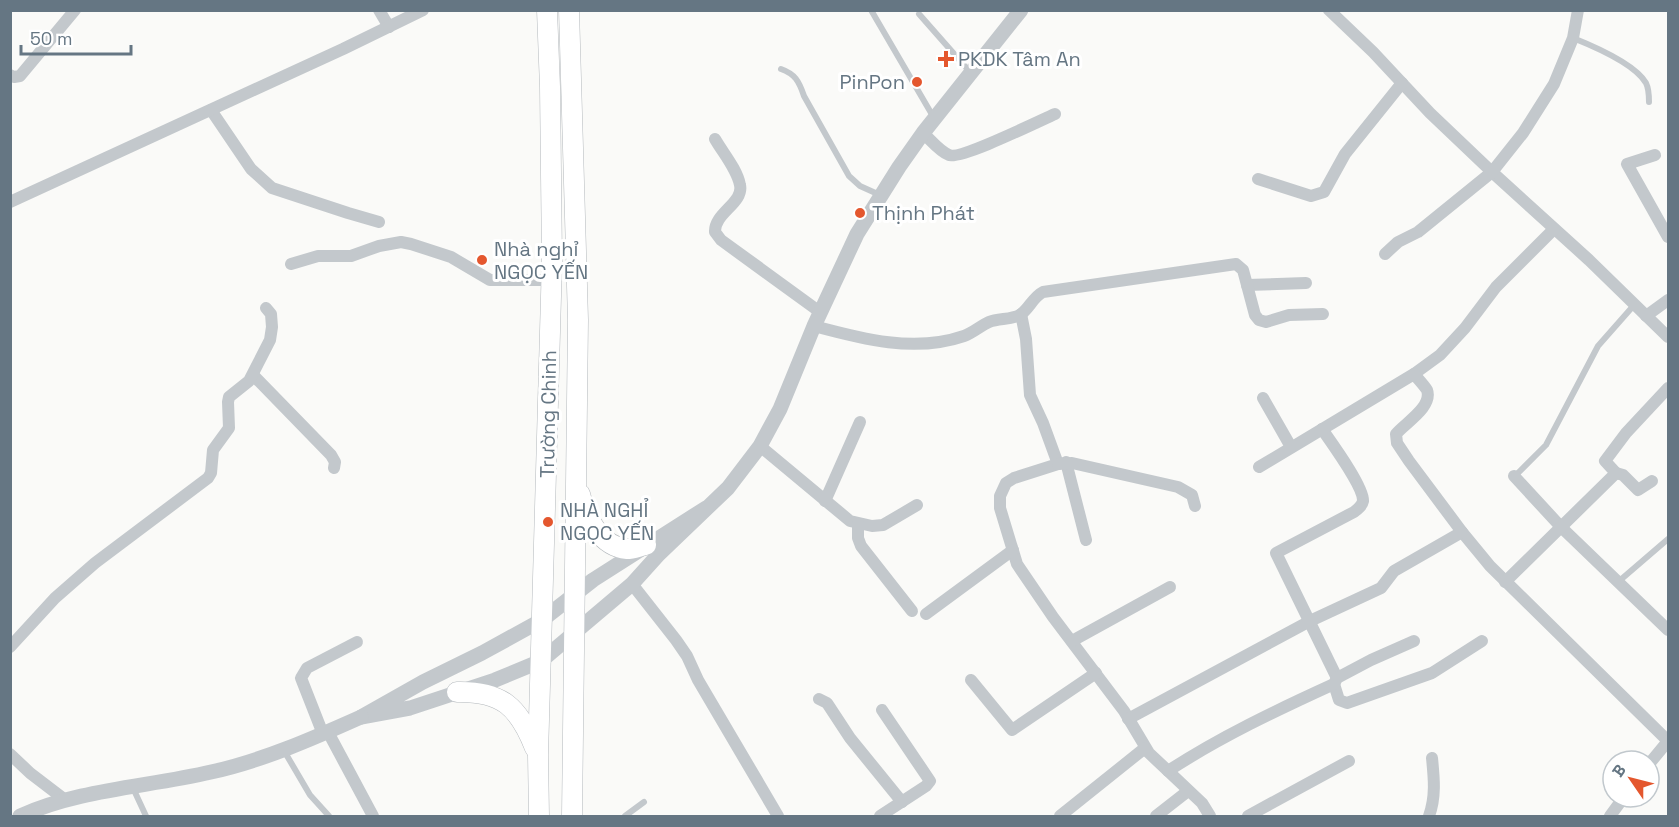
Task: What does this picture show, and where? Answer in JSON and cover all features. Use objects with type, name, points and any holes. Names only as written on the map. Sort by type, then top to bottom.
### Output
[{"type":"highway","name":"Trường Chinh","points":[[539,816],[538,754],[551,280],[550,87],[547,10]]},
{"type":"highway","name":"Trường Chinh","points":[[569,10],[578,320],[572,816]]},
{"type":"highway","points":[[576,475],[583,508],[592,525],[605,539],[619,547],[629,549],[646,545]]},
{"type":"highway","points":[[457,692],[489,694],[516,712],[525,724],[538,754]]},
{"type":"street","points":[[10,75],[20,76],[75,10]]},
{"type":"street","points":[[379,10],[389,27]]},
{"type":"street","points":[[10,202],[423,10]]},
{"type":"street","points":[[1329,10],[1492,172],[1636,304],[1668,337]]},
{"type":"street","points":[[1385,254],[1398,242],[1418,232],[1492,172],[1543,103],[1554,84],[1572,38],[1578,10]]},
{"type":"street","points":[[361,717],[410,708],[506,676],[541,661],[632,584],[739,476],[760,446],[780,409],[817,319],[852,243],[923,133],[1019,12]]},
{"type":"street","points":[[1258,179],[1311,196],[1324,192],[1346,154],[1402,83]]},
{"type":"street","points":[[211,110],[250,170],[272,188],[379,222]]},
{"type":"street","points":[[923,133],[949,155],[954,156],[984,146],[1055,114]]},
{"type":"street","points":[[715,140],[741,187],[737,198],[717,223],[715,232],[721,240],[817,319],[862,339],[893,343],[925,343],[962,337],[988,322],[1021,314],[1034,298],[1043,292],[1236,264],[1243,270],[1255,315],[1259,320],[1266,322],[1289,315],[1323,314]]},
{"type":"street","points":[[1655,155],[1627,164],[1668,237]]},
{"type":"street","points":[[1259,467],[1414,375],[1440,355],[1466,328],[1496,287],[1554,229]]},
{"type":"street","points":[[291,264],[318,256],[351,256],[380,246],[401,242],[451,257],[490,280],[551,280]]},
{"type":"street","points":[[1247,285],[1306,283]]},
{"type":"street","points":[[1646,316],[1668,300]]},
{"type":"street","points":[[10,646],[55,598],[88,569],[208,478],[211,473],[213,450],[229,428],[229,397],[253,375],[270,340],[271,314],[266,308]]},
{"type":"street","points":[[1021,314],[1026,339],[1030,395],[1062,463],[1086,540]]},
{"type":"street","points":[[253,375],[331,455],[335,462],[334,468]]},
{"type":"street","points":[[1414,375],[1426,389],[1427,400],[1423,407],[1399,430],[1395,438],[1408,461],[1462,532],[1505,582],[1668,741]]},
{"type":"street","points":[[1652,481],[1638,490],[1605,461],[1626,433],[1667,393]]},
{"type":"street","points":[[1263,398],[1291,447]]},
{"type":"street","points":[[825,501],[861,422]]},
{"type":"street","points":[[1322,429],[1357,483],[1363,500],[1361,507],[1276,553],[1310,621],[1336,681],[1339,700],[1347,703],[1431,673],[1482,641]]},
{"type":"street","points":[[760,446],[845,518],[858,524],[883,525],[917,505]]},
{"type":"street","points":[[1195,506],[1192,495],[1187,490],[1178,487],[1062,463],[1023,474],[1006,483],[999,495],[1000,508],[1012,550],[1027,580],[1096,673],[1155,761],[1202,803],[1210,816]]},
{"type":"street","points":[[1505,582],[1616,473]]},
{"type":"street","points":[[1514,476],[1561,527],[1668,630]]},
{"type":"street","points":[[20,816],[64,800],[215,772],[326,733],[361,717],[542,620],[592,580],[706,508]]},
{"type":"street","points":[[858,524],[861,546],[912,610]]},
{"type":"street","points":[[1128,719],[1310,621],[1381,588],[1394,572],[1462,532]]},
{"type":"street","points":[[926,614],[1012,550]]},
{"type":"street","points":[[632,584],[687,656],[698,680],[778,816]]},
{"type":"street","points":[[1072,641],[1170,587]]},
{"type":"street","points":[[1168,771],[1263,717],[1414,640]]},
{"type":"street","points":[[357,642],[307,668],[301,678],[326,733],[373,816]]},
{"type":"street","points":[[971,680],[1012,730],[1096,673]]},
{"type":"street","points":[[819,699],[827,704],[850,738],[902,802]]},
{"type":"street","points":[[880,816],[926,786],[930,781],[882,710]]},
{"type":"street","points":[[1060,816],[1145,748]]},
{"type":"street","points":[[10,754],[64,800]]},
{"type":"street","points":[[1429,816],[1434,788],[1432,758]]},
{"type":"street","points":[[1248,816],[1349,761]]},
{"type":"street","points":[[1156,816],[1188,791]]},
{"type":"lane","points":[[871,10],[934,119]]},
{"type":"lane","points":[[919,14],[971,72]]},
{"type":"lane","points":[[1572,38],[1610,54],[1630,68],[1646,82],[1649,102]]},
{"type":"lane","points":[[781,69],[791,73],[800,82],[804,96],[849,176],[860,186],[881,195]]},
{"type":"lane","points":[[1514,476],[1546,445],[1598,346],[1636,304]]},
{"type":"lane","points":[[1618,582],[1668,539]]},
{"type":"lane","points":[[283,749],[310,795],[329,816]]},
{"type":"lane","points":[[132,787],[146,816]]},
{"type":"lane","points":[[625,816],[644,802]]},
{"type":"place","name":"PKDK Tâm An","points":[[946,59]]},
{"type":"place","name":"PinPon","points":[[917,82]]},
{"type":"place","name":"Thịnh Phát","points":[[860,213]]},
{"type":"place","name":"Nhà nghỉ NGỌC YẾN","points":[[482,260]]},
{"type":"place","name":"NHÀ NGHỈ NGỌC YẾN","points":[[548,522]]}]
